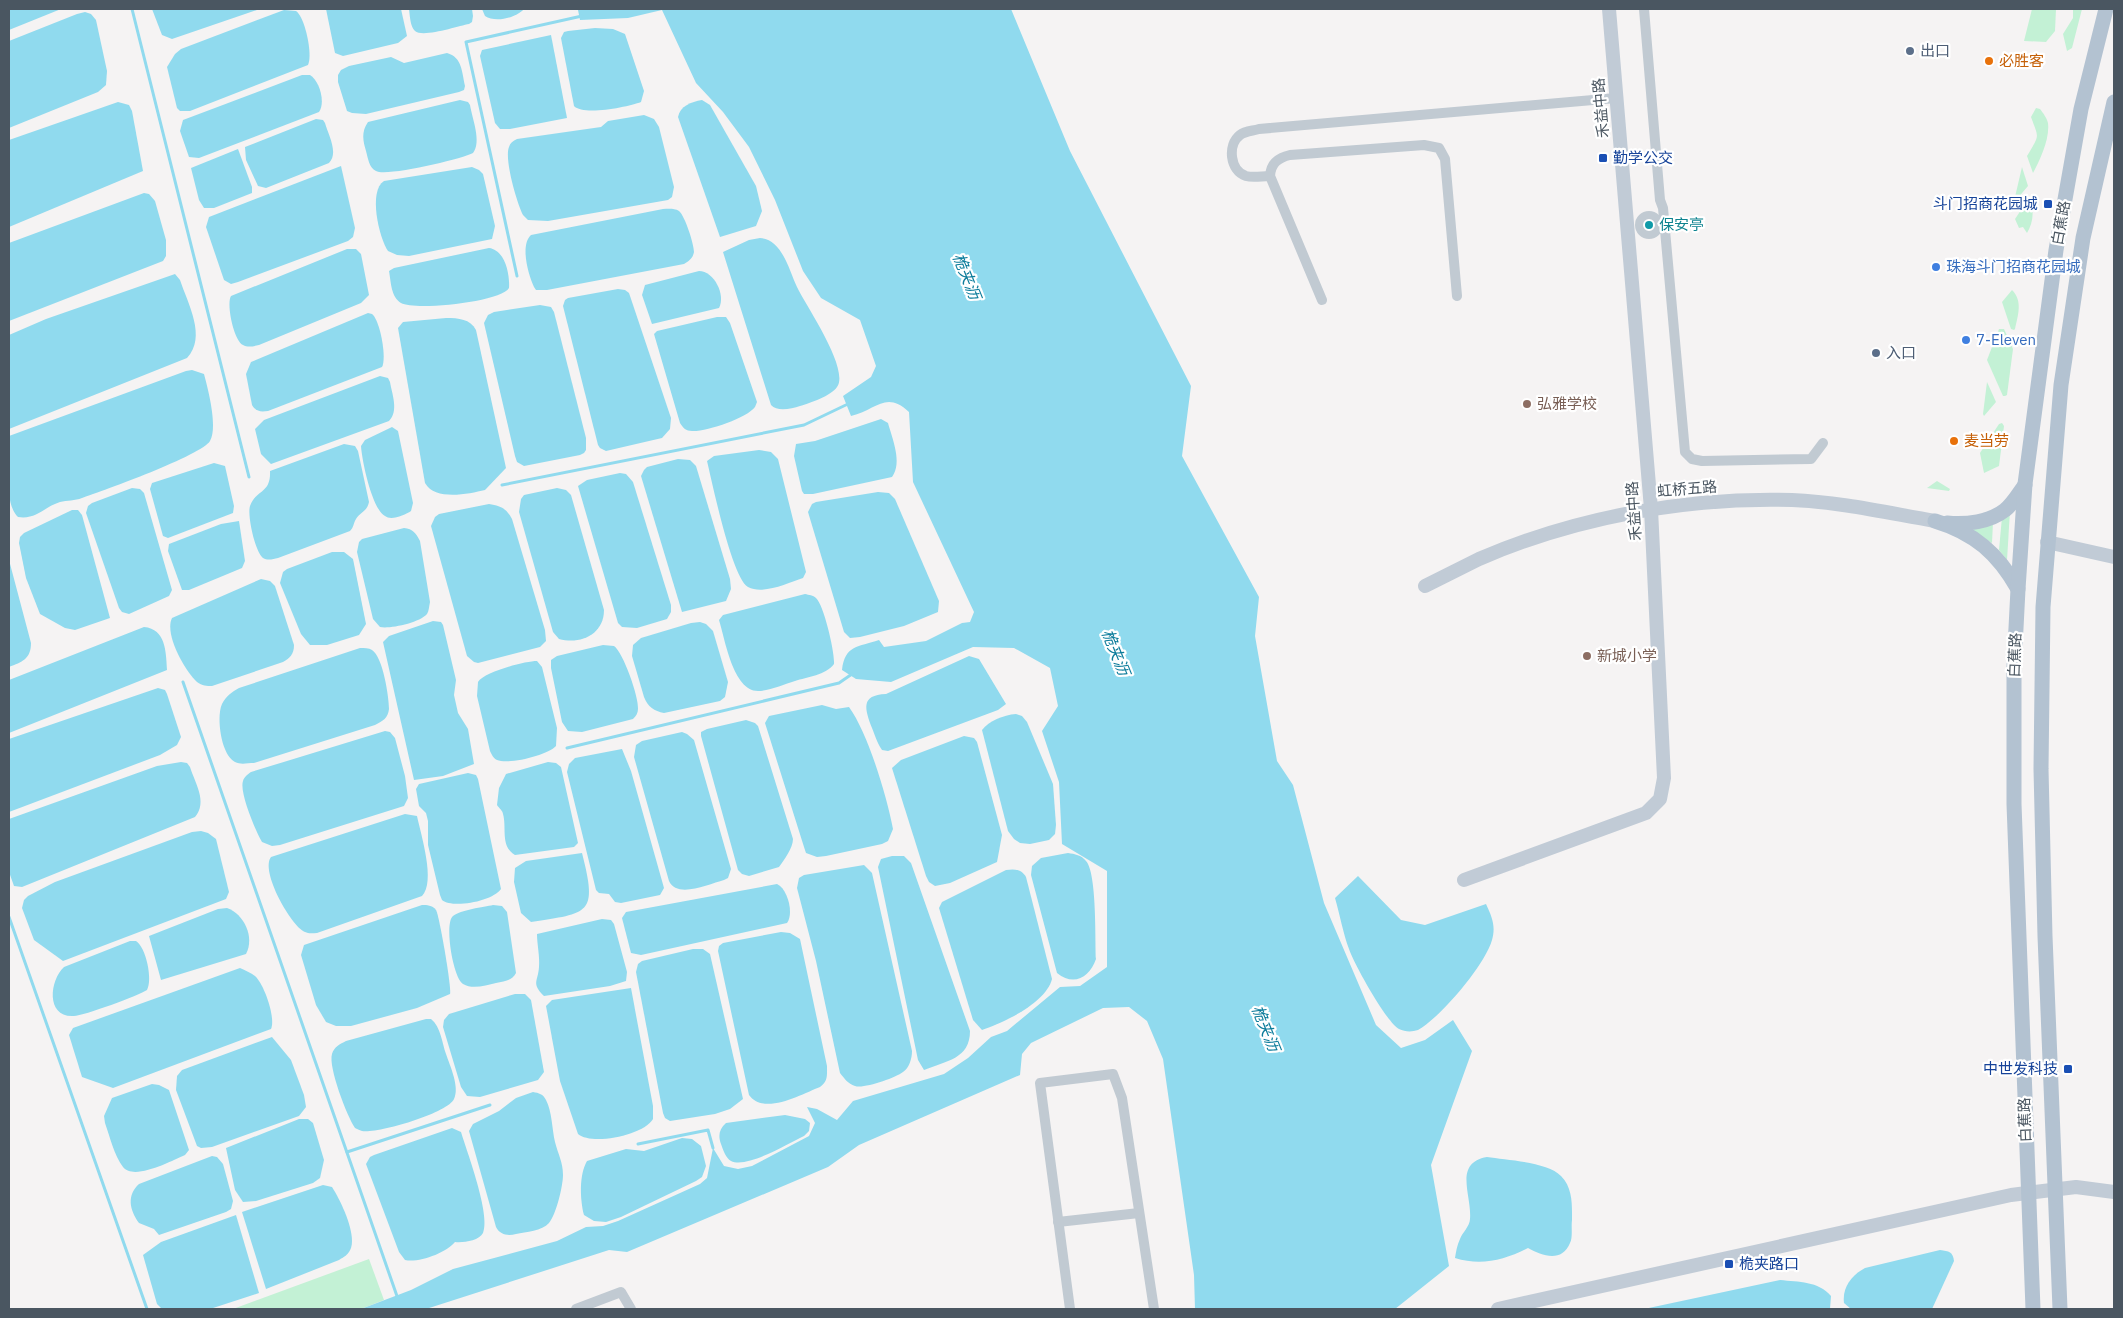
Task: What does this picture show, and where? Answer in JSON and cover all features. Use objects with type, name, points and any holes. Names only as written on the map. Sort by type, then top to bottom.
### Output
[{"type":"main road","name":"白蕉路","points":[[2033,1309],[2014,804],[2014,666],[2018,589],[2026,484],[2056,250],[2081,109],[2106,9]]},
{"type":"main road","name":"白蕉路","points":[[2060,1309],[2054,1190],[2040,768],[2043,607],[2061,385],[2083,238],[2114,102]]},
{"type":"main road","points":[[1934,521],[1966,523],[1988,519],[2006,510],[2026,484]]},
{"type":"main road","points":[[1934,521],[1951,526],[1985,547],[2000,560],[2018,589]]},
{"type":"street","name":"禾益中路","points":[[1464,880],[1646,813],[1660,799],[1664,778],[1651,509],[1633,226],[1616,98],[1609,9]]},
{"type":"street","points":[[1644,9],[1660,200],[1664,208],[1661,224],[1683,446],[1687,455],[1695,460],[1702,461],[1812,460],[1824,443]]},
{"type":"street","points":[[1270,176],[1245,175],[1236,167],[1232,151],[1234,142],[1239,136],[1259,129],[1616,98]]},
{"type":"street","points":[[1322,300],[1270,176],[1275,162],[1290,155],[1424,145],[1439,148],[1444,155],[1446,163],[1457,296]]},
{"type":"street","points":[[1633,226],[1650,234],[1655,232],[1661,224]]},
{"type":"street","name":"虹桥五路","points":[[1425,586],[1480,559],[1536,539],[1594,521],[1651,509],[1721,502],[1793,500],[1864,509],[1934,521]]},
{"type":"street","points":[[2047,542],[2114,557]]},
{"type":"street","points":[[1070,1309],[1040,1083],[1114,1074],[1122,1098],[1154,1309]]},
{"type":"street","points":[[1498,1309],[2011,1195],[2076,1187],[2114,1192]]},
{"type":"street","points":[[1058,1222],[1139,1213]]},
{"type":"street","points":[[576,1309],[621,1292],[631,1309]]},
{"type":"green space","points":[[2032,9],[2056,9],[2055,31],[2046,42],[2024,41]]},
{"type":"green space","points":[[2073,9],[2082,9],[2072,48],[2067,51],[2063,34],[2073,18]]},
{"type":"green space","points":[[2036,108],[2040,109],[2046,117],[2048,129],[2044,149],[2033,173],[2027,156],[2037,136],[2031,117]]},
{"type":"green space","points":[[2022,167],[2028,186],[2017,199],[2015,197]]},
{"type":"green space","points":[[2029,200],[2033,217],[2027,233],[2023,227],[2019,228],[2015,219]]},
{"type":"green space","points":[[2012,290],[2019,303],[2014,330],[2011,329],[2002,302]]},
{"type":"green space","points":[[1999,329],[2004,329],[2013,349],[2007,395],[2005,396],[2003,396],[1987,360]]},
{"type":"green space","points":[[1987,382],[1996,402],[1984,416],[1983,414]]},
{"type":"green space","points":[[2002,423],[2004,426],[1999,466],[1984,473],[1980,453],[1999,424]]},
{"type":"green space","points":[[1937,481],[1950,489],[1949,491],[1927,488]]},
{"type":"green space","points":[[2010,511],[2007,560],[1999,550],[2002,517]]},
{"type":"green space","points":[[1993,522],[1992,543],[1973,531],[1974,526]]},
{"type":"green space","points":[[369,1259],[384,1300],[361,1309],[233,1309]]},
{"type":"water","points":[[9,9],[61,9],[9,30]]},
{"type":"water","points":[[152,9],[260,9],[172,39],[162,35]]},
{"type":"water","points":[[326,9],[401,9],[407,36],[398,43],[343,56],[335,53]]},
{"type":"water","points":[[409,9],[472,9],[473,16],[472,22],[469,24],[419,33],[412,26]]},
{"type":"water","points":[[482,9],[524,9],[516,15],[494,19],[485,16]]},
{"type":"water","name":"桅夹沥","points":[[1011,9],[1070,151],[1191,386],[1182,456],[1259,597],[1255,636],[1277,761],[1293,785],[1324,903],[1376,1025],[1401,1048],[1425,1040],[1453,1020],[1472,1051],[1431,1165],[1449,1266],[1395,1309],[1195,1309],[1194,1275],[1163,1059],[1147,1021],[1129,1007],[1103,1008],[1031,1043],[1022,1054],[1020,1075],[859,1145],[828,1167],[627,1252],[609,1250],[426,1309],[361,1309],[411,1290],[453,1269],[557,1241],[586,1227],[603,1226],[618,1221],[700,1184],[707,1178],[713,1148],[724,1166],[738,1169],[752,1166],[809,1136],[815,1123],[807,1107],[817,1109],[837,1120],[853,1101],[944,1074],[968,1058],[991,1037],[1007,1031],[1060,987],[1080,986],[1107,967],[1107,871],[1062,844],[1059,782],[1042,731],[1058,706],[1050,668],[1014,648],[973,647],[891,682],[856,679],[842,670],[846,656],[854,648],[879,640],[884,647],[926,641],[962,623],[970,622],[974,612],[913,482],[909,412],[894,402],[887,402],[851,416],[843,396],[871,377],[876,366],[860,320],[821,298],[803,271],[775,200],[749,147],[723,112],[696,83],[662,10],[628,18],[580,20],[578,10]]},
{"type":"water","points":[[284,10],[296,11],[302,21],[309,45],[308,65],[190,111],[180,111],[177,108],[167,67],[175,54],[181,49]]},
{"type":"water","points":[[85,12],[91,14],[96,20],[107,71],[106,85],[98,92],[9,128],[9,41]]},
{"type":"water","points":[[595,28],[613,29],[625,34],[644,91],[641,102],[616,108],[596,110],[579,109],[574,106],[561,38],[564,32]]},
{"type":"water","points":[[551,35],[567,118],[510,129],[500,129],[495,123],[480,56],[482,50]]},
{"type":"water","points":[[447,53],[456,58],[461,66],[464,90],[366,114],[347,111],[338,82],[338,75],[341,70],[349,66],[391,57],[404,63]]},
{"type":"water","points":[[302,75],[310,75],[319,86],[322,103],[319,112],[199,158],[189,157],[180,131],[183,120]]},
{"type":"water","points":[[460,100],[468,102],[470,105],[477,136],[476,148],[473,153],[408,170],[383,172],[372,168],[363,140],[364,129],[368,122]]},
{"type":"water","points":[[702,100],[710,105],[756,186],[762,211],[756,226],[720,237],[678,117],[681,110],[687,105]]},
{"type":"water","points":[[118,102],[129,105],[132,111],[143,171],[9,227],[9,140]]},
{"type":"water","points":[[644,115],[654,119],[659,127],[674,187],[672,197],[668,200],[548,221],[528,220],[523,215],[508,161],[509,146],[512,142],[517,139],[601,127],[608,121]]},
{"type":"water","points":[[316,119],[323,120],[325,123],[332,143],[333,154],[329,163],[266,188],[258,186],[246,160],[245,147]]},
{"type":"water","points":[[238,149],[252,187],[252,193],[214,208],[204,208],[199,200],[191,168]]},
{"type":"water","points":[[341,166],[355,228],[353,237],[348,241],[238,282],[231,284],[224,280],[206,227],[209,217]]},
{"type":"water","points":[[472,167],[483,174],[495,226],[492,239],[409,256],[397,255],[388,251],[381,236],[376,204],[379,186],[384,181]]},
{"type":"water","points":[[144,193],[149,194],[155,201],[166,240],[166,256],[163,261],[9,321],[9,243]]},
{"type":"water","points":[[663,209],[679,211],[686,224],[694,252],[693,256],[684,264],[547,290],[536,290],[534,287],[526,260],[526,246],[531,235]]},
{"type":"water","points":[[760,238],[774,244],[784,256],[797,287],[825,337],[838,366],[839,378],[837,387],[834,390],[815,401],[788,409],[777,409],[771,405],[723,252],[749,240]]},
{"type":"water","points":[[489,248],[499,253],[503,258],[509,276],[509,288],[503,293],[457,304],[423,306],[401,303],[395,297],[389,271],[394,268]]},
{"type":"water","points":[[347,249],[356,249],[361,254],[369,295],[361,303],[259,345],[247,346],[240,342],[234,330],[230,314],[231,296]]},
{"type":"water","points":[[699,271],[714,279],[720,291],[721,303],[719,308],[652,324],[642,295],[645,285]]},
{"type":"water","points":[[175,274],[180,280],[196,330],[193,350],[187,358],[9,429],[9,335],[46,319]]},
{"type":"water","points":[[618,289],[629,293],[671,418],[670,429],[662,438],[606,451],[598,445],[563,306],[568,298]]},
{"type":"water","points":[[540,305],[551,307],[554,312],[586,438],[586,450],[580,455],[524,466],[517,462],[515,456],[484,323],[488,315],[494,312]]},
{"type":"water","points":[[368,313],[372,314],[375,318],[380,331],[384,356],[382,367],[268,411],[255,409],[252,405],[246,374],[251,362]]},
{"type":"water","points":[[717,317],[726,317],[730,323],[757,402],[755,407],[744,416],[726,424],[692,431],[684,428],[680,423],[654,334],[657,331]]},
{"type":"water","points":[[446,318],[464,320],[471,323],[476,330],[506,468],[485,490],[452,495],[436,492],[425,483],[398,328],[403,322]]},
{"type":"water","points":[[192,370],[204,374],[212,408],[212,435],[210,441],[203,447],[172,463],[110,488],[79,499],[54,504],[30,517],[18,517],[10,501],[9,436]]},
{"type":"water","points":[[380,376],[388,378],[393,397],[394,412],[389,421],[271,464],[261,454],[255,429],[264,420]]},
{"type":"water","points":[[881,419],[888,423],[896,450],[897,465],[892,477],[813,494],[804,494],[794,456],[796,444],[815,441]]},
{"type":"water","points":[[392,427],[398,431],[413,503],[411,511],[394,518],[385,516],[380,512],[376,504],[363,462],[361,446],[365,440]]},
{"type":"water","points":[[344,444],[355,446],[358,451],[369,502],[367,508],[355,521],[350,531],[278,558],[269,560],[263,558],[257,549],[249,511],[253,501],[266,488],[270,478],[270,471]]},
{"type":"water","points":[[759,450],[771,452],[778,459],[806,572],[803,578],[761,590],[748,587],[742,580],[736,566],[723,528],[707,461],[714,456]]},
{"type":"water","points":[[678,459],[690,460],[696,466],[730,579],[731,589],[726,601],[682,612],[641,476],[647,467]]},
{"type":"water","points":[[214,463],[225,466],[234,506],[233,513],[168,538],[163,536],[150,489],[152,483]]},
{"type":"water","points":[[620,473],[626,474],[633,482],[671,605],[671,612],[667,619],[637,628],[622,627],[618,623],[578,486],[587,480]]},
{"type":"water","points":[[132,488],[140,489],[144,493],[172,590],[169,596],[129,614],[122,612],[119,608],[86,513],[88,506],[92,503]]},
{"type":"water","points":[[557,488],[566,490],[571,495],[604,610],[600,626],[590,636],[583,639],[559,639],[553,632],[519,512],[521,499],[524,495]]},
{"type":"water","points":[[878,492],[889,493],[895,499],[939,601],[938,612],[904,626],[850,638],[844,632],[808,512],[812,504],[816,502]]},
{"type":"water","points":[[489,504],[503,508],[512,519],[545,630],[546,641],[540,647],[478,663],[467,656],[431,526],[435,517],[439,514]]},
{"type":"water","points":[[72,510],[78,510],[82,515],[110,618],[75,630],[65,628],[40,614],[26,578],[19,543],[20,537],[24,533]]},
{"type":"water","points":[[239,521],[245,561],[242,568],[189,590],[182,590],[168,551],[169,544],[221,524]]},
{"type":"water","points":[[404,528],[414,532],[420,541],[430,602],[429,610],[423,617],[411,623],[380,627],[373,619],[357,552],[359,542],[362,539]]},
{"type":"water","points":[[332,552],[344,552],[353,559],[366,624],[359,635],[327,645],[310,645],[301,634],[280,583],[283,572],[287,569]]},
{"type":"water","points":[[9,560],[31,648],[25,659],[9,667]]},
{"type":"water","points":[[261,579],[270,581],[275,586],[294,645],[291,655],[283,662],[212,686],[204,686],[192,677],[177,652],[171,633],[170,625],[172,618]]},
{"type":"water","points":[[805,594],[816,598],[819,602],[831,640],[834,664],[826,671],[772,689],[758,691],[749,689],[742,683],[731,663],[719,620],[723,615]]},
{"type":"water","points":[[433,621],[441,622],[443,625],[456,680],[454,695],[458,713],[468,729],[474,764],[443,776],[414,780],[383,642],[389,636]]},
{"type":"water","points":[[700,622],[706,624],[713,631],[728,682],[725,697],[720,701],[664,713],[654,710],[649,706],[644,697],[632,656],[633,645],[641,638]]},
{"type":"water","points":[[144,627],[157,632],[161,637],[165,649],[167,670],[9,733],[9,680]]},
{"type":"water","points":[[603,645],[614,646],[622,657],[636,695],[638,703],[637,713],[633,719],[582,732],[568,731],[562,722],[551,660],[557,656]]},
{"type":"water","points":[[360,648],[372,650],[376,654],[382,669],[387,687],[389,709],[388,715],[383,721],[254,763],[235,762],[230,758],[223,744],[220,726],[220,710],[229,694],[239,688]]},
{"type":"water","points":[[969,656],[979,659],[1006,704],[998,710],[888,751],[882,750],[876,739],[866,709],[868,700],[878,695],[886,694]]},
{"type":"water","points":[[537,661],[542,667],[557,728],[556,746],[545,753],[528,758],[510,761],[497,760],[490,751],[477,696],[478,682],[488,674],[496,671]]},
{"type":"water","points":[[158,688],[165,690],[167,694],[181,737],[177,745],[160,755],[9,812],[9,739]]},
{"type":"water","points":[[822,705],[836,709],[849,707],[856,718],[876,766],[893,829],[888,841],[882,844],[817,857],[806,853],[765,723],[769,716]]},
{"type":"water","points":[[1016,714],[1022,716],[1027,722],[1053,784],[1055,834],[1049,840],[1030,844],[1020,843],[1008,831],[982,730],[997,719]]},
{"type":"water","points":[[746,720],[758,726],[793,839],[790,850],[779,867],[749,876],[742,874],[738,870],[701,736],[701,732],[707,729]]},
{"type":"water","points":[[385,731],[390,732],[395,738],[405,776],[408,798],[404,806],[280,845],[272,846],[262,842],[252,821],[243,794],[243,781],[247,775],[251,772]]},
{"type":"water","points":[[682,732],[694,740],[731,869],[728,878],[724,880],[686,890],[673,886],[669,881],[634,757],[636,745],[642,741]]},
{"type":"water","points":[[964,736],[974,738],[977,742],[1002,835],[997,862],[950,883],[935,886],[929,882],[926,876],[892,768],[901,760]]},
{"type":"water","points":[[622,749],[631,771],[664,888],[660,895],[621,903],[615,902],[609,894],[599,893],[596,890],[567,772],[569,764],[575,758]]},
{"type":"water","points":[[181,762],[187,763],[190,767],[199,792],[200,805],[195,817],[22,887],[14,886],[9,872],[9,819],[157,766]]},
{"type":"water","points":[[548,762],[556,763],[561,767],[578,843],[574,847],[515,855],[507,847],[503,813],[497,805],[499,788],[506,774]]},
{"type":"water","points":[[468,773],[476,775],[478,779],[501,889],[482,900],[463,904],[447,903],[442,900],[440,895],[428,845],[428,821],[426,813],[419,806],[416,789],[419,784]]},
{"type":"water","points":[[405,814],[417,816],[424,846],[428,880],[422,896],[317,933],[306,933],[299,928],[285,909],[273,885],[269,864],[271,857]]},
{"type":"water","points":[[201,831],[208,833],[216,839],[229,892],[226,899],[63,961],[34,940],[22,908],[24,900],[28,896],[55,882],[192,832]]},
{"type":"water","points":[[582,853],[589,889],[588,900],[584,907],[577,913],[531,922],[521,913],[514,882],[515,868],[526,861]]},
{"type":"water","points":[[1068,853],[1082,857],[1090,868],[1095,907],[1096,959],[1086,975],[1075,979],[1063,977],[1057,973],[1031,875],[1032,866],[1041,858]]},
{"type":"water","points":[[892,856],[904,856],[911,863],[970,1031],[966,1048],[961,1053],[955,1058],[924,1070],[918,1060],[878,867],[881,859]]},
{"type":"water","points":[[864,865],[872,873],[912,1051],[910,1063],[903,1072],[879,1082],[859,1087],[850,1084],[840,1073],[816,961],[797,888],[799,878],[804,875]]},
{"type":"water","points":[[1006,870],[1018,870],[1026,877],[1052,979],[1048,988],[1033,1004],[1012,1017],[982,1030],[973,1020],[939,908],[942,902]]},
{"type":"water","points":[[1358,876],[1401,920],[1425,925],[1486,904],[1490,913],[1493,922],[1493,935],[1488,951],[1481,963],[1450,1002],[1418,1030],[1404,1031],[1399,1029],[1387,1016],[1371,992],[1349,949],[1335,898]]},
{"type":"water","points":[[777,884],[784,891],[789,902],[790,914],[787,923],[641,955],[631,953],[622,918],[626,912]]},
{"type":"water","points":[[422,905],[433,907],[438,915],[450,994],[417,1008],[351,1026],[336,1026],[326,1022],[316,1005],[301,955],[304,945]]},
{"type":"water","points":[[493,905],[502,906],[507,912],[516,973],[512,978],[505,981],[479,986],[467,986],[459,980],[453,962],[449,929],[450,921],[453,916],[461,912]]},
{"type":"water","points":[[227,908],[238,915],[246,927],[249,940],[246,954],[161,980],[149,936],[218,909]]},
{"type":"water","points":[[602,919],[611,920],[614,924],[627,972],[626,981],[610,986],[544,996],[536,985],[539,963],[537,934]]},
{"type":"water","points":[[781,932],[790,933],[800,939],[827,1066],[827,1075],[826,1080],[820,1087],[783,1102],[764,1104],[756,1101],[749,1095],[718,951],[719,946],[723,943]]},
{"type":"water","points":[[130,941],[136,941],[140,944],[148,964],[149,985],[147,990],[111,1005],[79,1015],[65,1015],[59,1011],[53,998],[53,989],[59,973],[64,967]]},
{"type":"water","points":[[693,949],[703,949],[710,954],[743,1099],[730,1109],[715,1114],[670,1121],[665,1118],[663,1113],[636,972],[638,964],[642,961]]},
{"type":"water","points":[[240,968],[255,976],[262,986],[271,1010],[271,1029],[113,1088],[82,1077],[69,1035],[73,1028]]},
{"type":"water","points":[[631,988],[653,1106],[653,1119],[648,1125],[629,1134],[606,1139],[585,1137],[578,1134],[560,1081],[546,1006],[552,1000]]},
{"type":"water","points":[[515,994],[525,994],[531,1000],[544,1072],[538,1080],[480,1097],[467,1096],[461,1087],[443,1027],[444,1020],[449,1014]]},
{"type":"water","points":[[431,1019],[434,1022],[441,1035],[455,1083],[456,1094],[454,1099],[449,1105],[439,1110],[396,1126],[370,1131],[362,1131],[355,1128],[335,1080],[332,1060],[334,1049],[346,1041]]},
{"type":"water","points":[[272,1037],[291,1060],[304,1095],[306,1107],[299,1116],[212,1147],[201,1148],[197,1146],[176,1090],[177,1076],[182,1070]]},
{"type":"water","points":[[152,1084],[169,1090],[189,1150],[185,1155],[162,1165],[144,1171],[128,1171],[123,1167],[112,1146],[104,1116],[112,1098]]},
{"type":"water","points":[[533,1092],[544,1096],[550,1109],[555,1142],[562,1166],[562,1186],[557,1207],[552,1219],[546,1226],[534,1231],[507,1235],[500,1232],[496,1227],[469,1131],[473,1124],[499,1111],[516,1098]]},
{"type":"water","points":[[785,1115],[805,1119],[810,1123],[809,1131],[804,1136],[779,1149],[747,1161],[738,1163],[731,1161],[725,1154],[720,1133],[726,1123]]},
{"type":"water","points":[[299,1119],[308,1119],[313,1123],[324,1160],[320,1178],[313,1183],[256,1201],[243,1202],[235,1190],[226,1148]]},
{"type":"water","points":[[452,1128],[461,1132],[477,1183],[484,1212],[485,1224],[483,1233],[474,1240],[455,1242],[445,1250],[432,1256],[411,1261],[405,1260],[399,1252],[366,1164],[370,1157],[374,1155]]},
{"type":"water","points":[[682,1138],[692,1139],[701,1146],[706,1166],[702,1177],[621,1217],[606,1222],[594,1221],[584,1215],[581,1187],[584,1167],[587,1161],[626,1149],[644,1151]]},
{"type":"water","points":[[212,1156],[217,1157],[223,1164],[233,1201],[231,1209],[159,1235],[154,1229],[139,1223],[131,1207],[131,1197],[139,1184]]},
{"type":"water","points":[[1487,1157],[1526,1162],[1547,1168],[1555,1171],[1565,1181],[1571,1197],[1572,1235],[1570,1243],[1562,1253],[1551,1256],[1528,1248],[1502,1259],[1483,1262],[1455,1258],[1459,1241],[1470,1222],[1467,1173],[1470,1166],[1477,1160]]},
{"type":"water","points":[[323,1185],[332,1187],[343,1208],[350,1226],[352,1242],[350,1250],[339,1260],[266,1289],[242,1212]]},
{"type":"water","points":[[236,1215],[259,1293],[210,1309],[162,1309],[157,1304],[143,1255],[161,1242]]},
{"type":"water","points":[[1940,1250],[1950,1252],[1954,1261],[1932,1309],[1851,1309],[1844,1303],[1846,1287],[1849,1282],[1865,1268]]},
{"type":"water","points":[[1780,1280],[1808,1283],[1820,1287],[1831,1296],[1830,1309],[1644,1309]]},
{"type":"waterway","points":[[132,9],[249,477]]},
{"type":"waterway","points":[[517,276],[466,42],[582,16]]},
{"type":"waterway","points":[[502,485],[804,425],[850,403]]},
{"type":"waterway","points":[[567,748],[839,683],[852,674]]},
{"type":"waterway","points":[[183,682],[398,1299]]},
{"type":"waterway","points":[[9,917],[147,1309]]},
{"type":"waterway","points":[[347,1152],[490,1105]]},
{"type":"waterway","points":[[638,1144],[708,1130],[713,1148]]},
{"type":"place","name":"出口","points":[[1910,51]]},
{"type":"place","name":"必胜客","points":[[1989,61]]},
{"type":"place","name":"勤学公交","points":[[1603,158]]},
{"type":"place","name":"斗门招商花园城","points":[[2048,204]]},
{"type":"place","name":"保安亭","points":[[1649,225]]},
{"type":"place","name":"珠海斗门招商花园城","points":[[1936,267]]},
{"type":"place","name":"7-Eleven","points":[[1966,340]]},
{"type":"place","name":"入口","points":[[1876,353]]},
{"type":"place","name":"弘雅学校","points":[[1527,404]]},
{"type":"place","name":"麦当劳","points":[[1954,441]]},
{"type":"place","name":"新城小学","points":[[1587,656]]},
{"type":"place","name":"中世发科技","points":[[2068,1069]]},
{"type":"place","name":"桅夹路口","points":[[1729,1264]]}]
